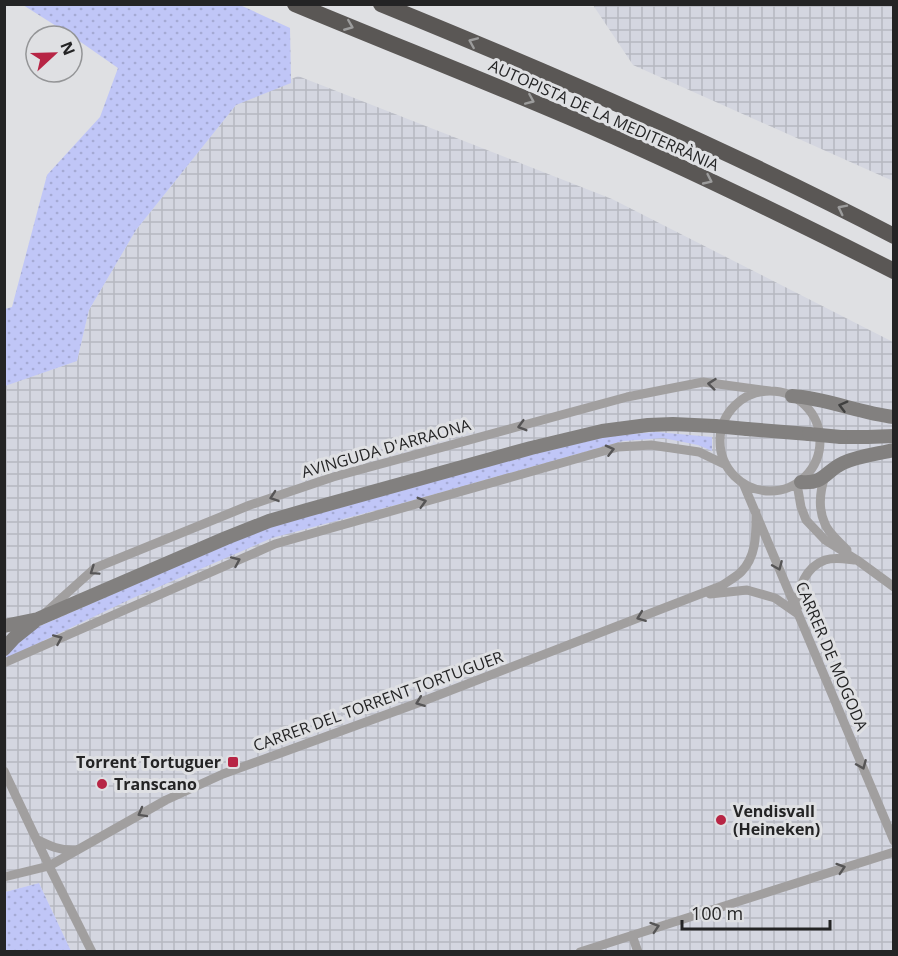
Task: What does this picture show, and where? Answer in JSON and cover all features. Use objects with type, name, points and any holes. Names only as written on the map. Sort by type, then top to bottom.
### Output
[{"type":"highway","name":"AUTOPISTA DE LA MEDITERRÀNIA","points":[[295,4],[614,136],[776,212],[894,272]]},
{"type":"highway","name":"AUTOPISTA DE LA MEDITERRÀNIA","points":[[381,4],[664,124],[794,185],[894,236]]},
{"type":"main road","points":[[792,396],[894,417]]},
{"type":"main road","points":[[4,626],[38,619],[269,521],[531,448],[602,431],[692,424],[841,436],[894,436]]},
{"type":"main road","points":[[799,483],[818,482],[845,462],[894,450]]},
{"type":"main road","points":[[4,649],[38,619]]},
{"type":"street","name":"AVINGUDA D'ARRAONA","points":[[38,619],[95,568],[250,504],[333,477],[627,397],[703,382],[770,391]]},
{"type":"street","points":[[770,391],[792,396],[812,413],[820,435],[816,463],[799,483],[779,491],[757,490],[743,483],[726,465],[720,436],[725,419],[735,405],[752,394],[770,391]]},
{"type":"street","points":[[4,663],[274,544],[618,447],[651,445],[699,452],[726,465]]},
{"type":"street","points":[[825,476],[820,502],[825,525],[857,560]]},
{"type":"street","name":"CARRER DE MOGODA","points":[[743,483],[894,841]]},
{"type":"street","points":[[799,483],[801,507],[806,520],[825,540],[894,587]]},
{"type":"street","name":"CARRER DEL TORRENT TORTUGUER","points":[[4,877],[49,866],[166,800],[223,774],[418,703],[721,586],[741,572],[752,555],[757,537],[756,512]]},
{"type":"street","points":[[799,615],[798,598],[802,582],[810,570],[824,560],[838,558],[857,560]]},
{"type":"street","name":"CARRER DEL TORRENT TORTUGUER","points":[[696,597],[747,590],[775,598],[799,615]]},
{"type":"street","points":[[4,771],[92,951]]},
{"type":"street","points":[[36,839],[65,851],[78,849]]},
{"type":"street","points":[[580,951],[894,852]]},
{"type":"street","points":[[632,935],[638,951]]},
{"type":"shaded area","points":[[23,5],[240,5],[290,28],[291,83],[236,105],[136,230],[89,310],[77,361],[5,386],[5,309],[12,307],[47,175],[100,117],[118,68],[84,44],[84,24],[53,24]]},
{"type":"shaded area","points":[[593,5],[893,5],[893,181],[633,65]]},
{"type":"shaded area","points":[[298,76],[612,199],[893,342],[893,951],[71,951],[39,883],[5,892],[4,386],[77,361],[89,310],[136,230],[236,105]]},
{"type":"shaded area","points":[[656,432],[712,437],[712,451],[698,445],[663,438],[623,441],[272,538],[133,598],[5,659],[10,648],[31,630],[264,528],[452,474],[608,436]]},
{"type":"shaded area","points":[[39,883],[71,951],[5,951],[5,892]]},
{"type":"place","name":"Torrent Tortuguer","points":[[233,762]]},
{"type":"place","name":"Transcano","points":[[102,784]]},
{"type":"place","name":"Vendisvall (Heineken)","points":[[721,820]]}]
